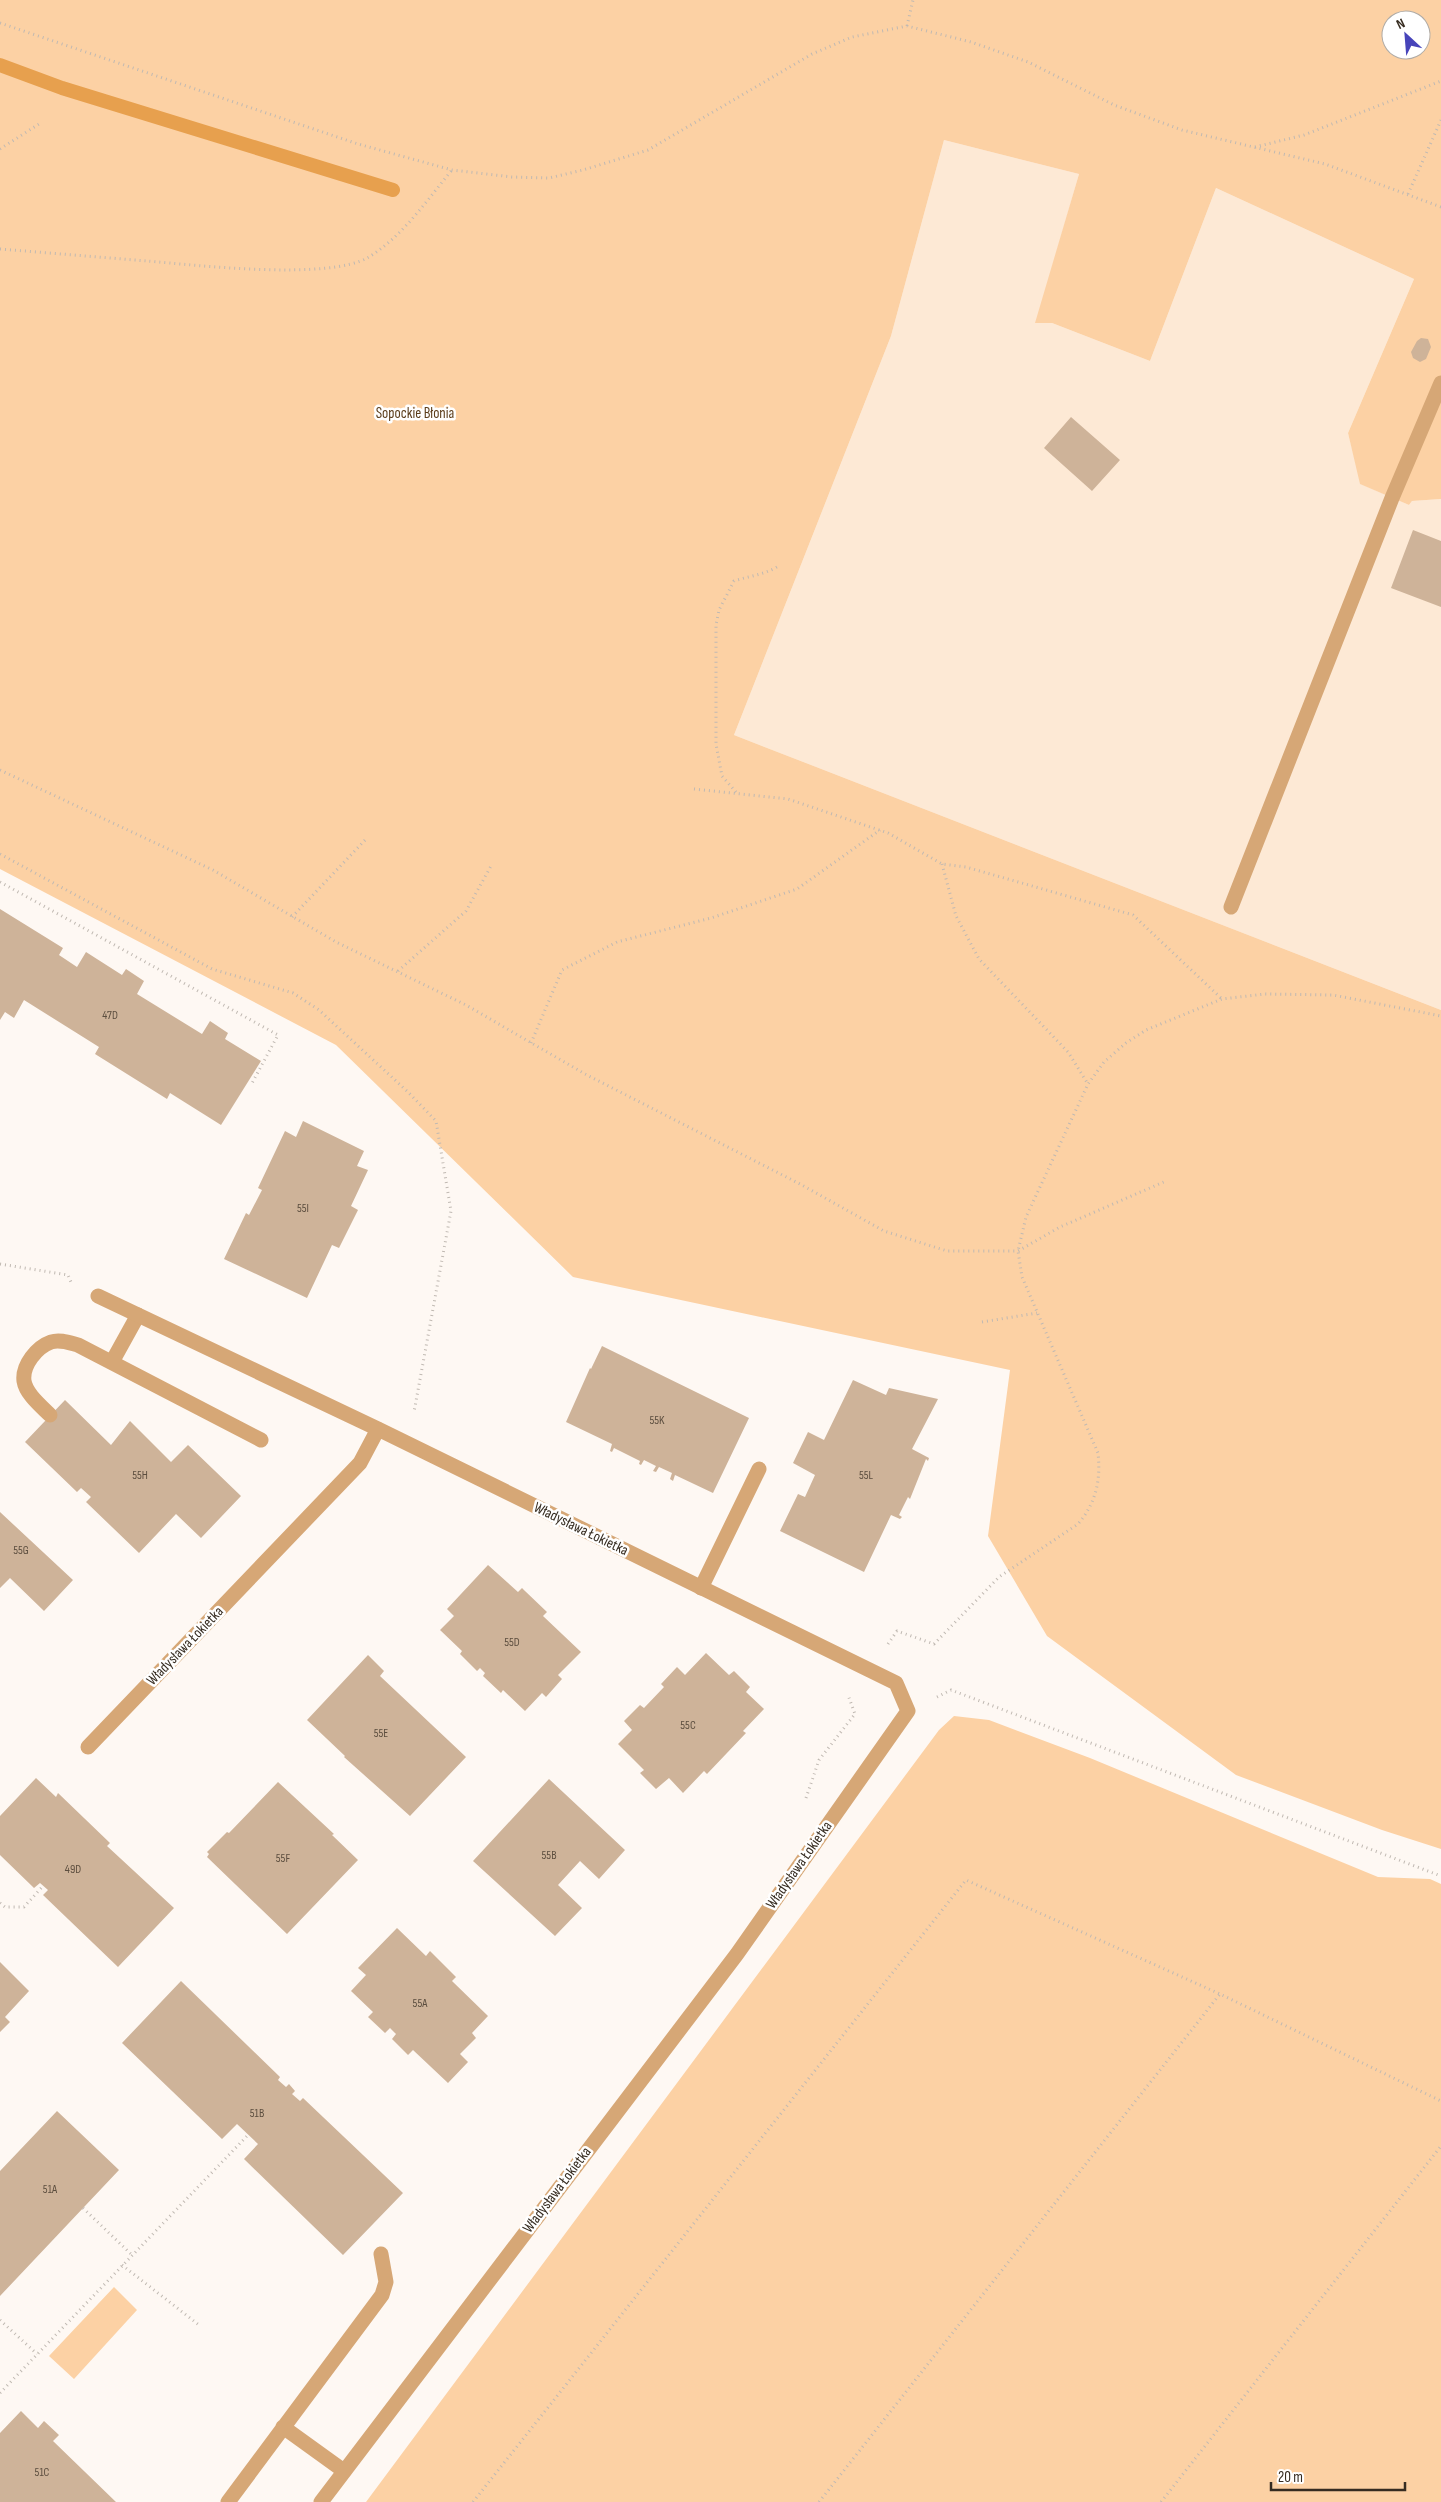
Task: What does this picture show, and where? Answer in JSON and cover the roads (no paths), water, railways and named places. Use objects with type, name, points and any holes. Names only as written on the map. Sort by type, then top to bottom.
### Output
[{"type":"street","points":[[1231,907],[1392,498],[1441,383]]},
{"type":"street","name":"Władysława Łokietka","points":[[98,1296],[378,1429],[871,1670],[896,1683],[908,1711],[737,1954],[321,2502]]},
{"type":"street","points":[[112,1362],[138,1315]]},
{"type":"street","points":[[50,1415],[31,1395],[24,1382],[25,1372],[34,1355],[51,1342],[67,1342],[78,1345],[112,1362],[261,1440]]},
{"type":"street","name":"Władysława Łokietka","points":[[88,1747],[360,1462],[378,1429]]},
{"type":"street","points":[[701,1588],[760,1469]]},
{"type":"street","points":[[228,2502],[382,2295],[386,2282],[381,2254]]},
{"type":"street","points":[[283,2427],[344,2472]]},
{"type":"waterway","points":[[0,65],[62,88],[393,190]]},
{"type":"park label","name":"Sopockie Błonia","points":[[415,413]]}]
